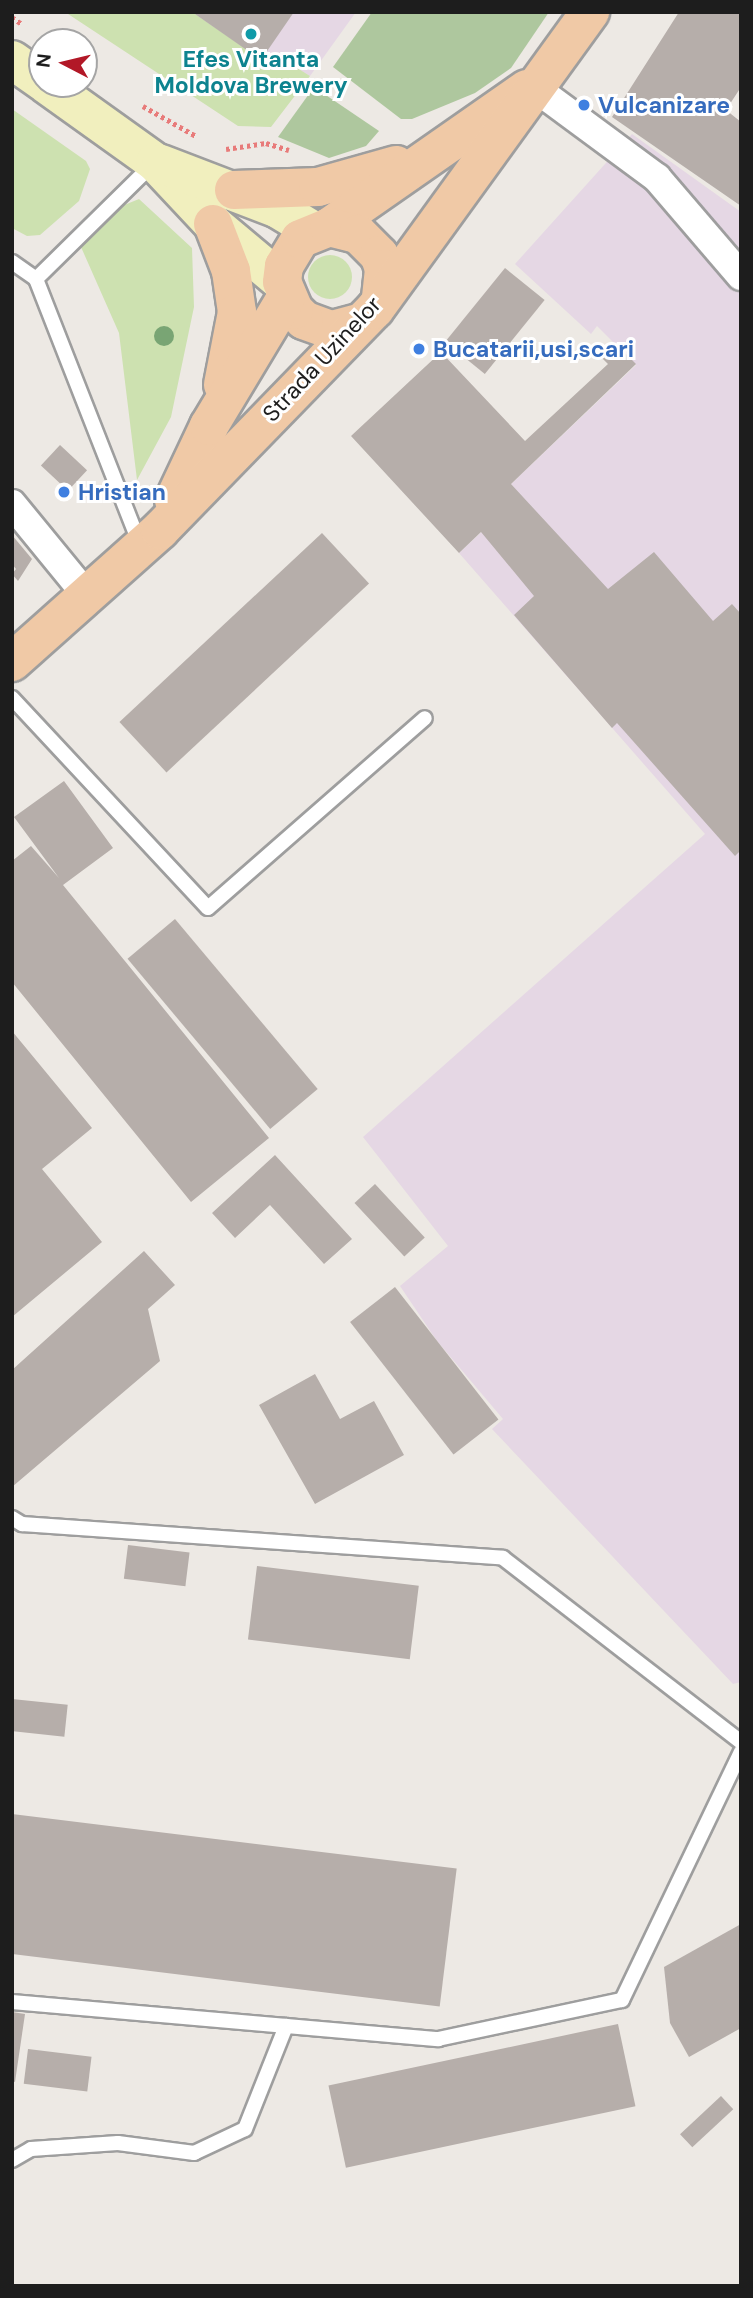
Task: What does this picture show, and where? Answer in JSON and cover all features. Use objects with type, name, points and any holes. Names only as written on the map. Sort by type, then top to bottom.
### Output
[{"type":"main road","name":"Strada Uzinelor","points":[[12,662],[89,598],[151,539],[370,311],[542,83],[590,12]]},
{"type":"main road","points":[[12,60],[28,72]]},
{"type":"main road","name":"Strada Uzinelor","points":[[322,229],[431,153],[542,83]]},
{"type":"main road","points":[[65,98],[155,162],[213,224],[284,290],[299,315],[317,327],[338,329],[370,311],[384,269],[370,243],[344,228],[322,229],[234,190],[155,162]]},
{"type":"main road","points":[[234,190],[318,187],[431,153]]},
{"type":"main road","points":[[209,426],[225,379],[237,312],[231,271],[213,224]]},
{"type":"main road","points":[[284,290],[290,252],[322,229]]},
{"type":"main road","name":"Strada Uzinelor","points":[[151,539],[284,290]]},
{"type":"street","points":[[542,83],[657,178],[741,276]]},
{"type":"street","points":[[12,504],[89,598]]},
{"type":"lane","points":[[36,279],[155,162]]},
{"type":"lane","points":[[12,262],[36,279],[151,539]]},
{"type":"lane","points":[[12,698],[208,908],[425,718]]},
{"type":"lane","points":[[12,1518],[22,1524],[503,1558],[741,1742]]},
{"type":"lane","points":[[12,2002],[438,2039],[622,2000],[741,1752]]},
{"type":"lane","points":[[12,2160],[32,2149],[118,2143],[194,2153],[244,2129],[286,2026]]},
{"type":"path","points":[[136,101],[200,138]]},
{"type":"path","points":[[222,149],[266,143],[292,151]]},
{"type":"shaded area","name":"Efes Vitanta Moldova Brewery","points":[[199,12],[356,12],[310,76],[278,57],[273,63]]},
{"type":"shaded area","points":[[632,134],[741,212],[741,1682],[733,1684],[492,1429],[503,1419],[437,1341],[400,1286],[448,1246],[363,1137],[705,834],[459,553],[520,496],[511,484],[636,365],[597,326],[591,334],[515,264]]},
{"type":"green space","points":[[65,12],[192,12],[261,59],[273,63],[278,56],[310,76],[271,127],[238,126],[98,34],[98,28],[89,28]]},
{"type":"green space","points":[[372,12],[549,12],[511,68],[475,93],[412,119],[401,119],[333,67]]},
{"type":"green space","points":[[314,87],[379,131],[366,146],[329,158],[278,137]]},
{"type":"green space","points":[[12,109],[86,161],[90,169],[79,201],[40,235],[27,236],[12,228]]},
{"type":"green space","points":[[139,199],[192,248],[194,307],[171,417],[137,480],[119,333],[81,247],[117,208]]},
{"type":"green space","points":[[330,255],[346,261],[352,277],[346,293],[330,299],[314,293],[308,277],[314,261]]},
{"type":"building","name":"Efes Vitanta Moldova Brewery","points":[[192,12],[294,12],[261,60]]},
{"type":"building","points":[[679,12],[741,12],[741,87],[726,110],[741,122],[741,206],[612,117]]},
{"type":"building","points":[[505,268],[545,300],[485,374],[445,342]]},
{"type":"building","points":[[616,344],[636,364],[511,484],[608,589],[654,552],[713,621],[732,604],[741,614],[741,850],[735,856],[617,723],[612,728],[514,615],[534,596],[481,532],[459,553],[351,436],[441,352],[525,441],[608,364],[602,358]]},
{"type":"building","points":[[60,445],[87,470],[68,491],[41,465]]},
{"type":"building","points":[[322,533],[369,583],[166,772],[119,722]]},
{"type":"building","points":[[12,535],[32,559],[18,581],[12,574],[16,569],[12,564]]},
{"type":"building","points":[[64,781],[113,848],[63,885],[269,1138],[191,1202],[12,982],[12,861],[31,846],[59,878],[14,817]]},
{"type":"building","points":[[175,919],[318,1089],[270,1129],[128,959]]},
{"type":"building","points":[[12,1031],[92,1128],[42,1169],[102,1242],[12,1317]]},
{"type":"building","points":[[275,1155],[352,1239],[324,1264],[270,1205],[235,1238],[212,1213]]},
{"type":"building","points":[[375,1184],[425,1237],[404,1256],[355,1203]]},
{"type":"building","points":[[144,1251],[175,1285],[148,1309],[160,1361],[12,1487],[12,1370]]},
{"type":"building","points":[[395,1287],[498,1419],[454,1454],[350,1322]]},
{"type":"building","points":[[315,1374],[340,1419],[374,1401],[404,1455],[315,1504],[259,1405]]},
{"type":"building","points":[[128,1545],[190,1553],[185,1586],[124,1579]]},
{"type":"building","points":[[257,1566],[419,1586],[410,1659],[248,1639]]},
{"type":"building","points":[[12,1699],[68,1705],[64,1737],[12,1731]]},
{"type":"building","points":[[12,1814],[457,1869],[440,2007],[12,1954]]},
{"type":"building","points":[[741,1924],[741,2028],[689,2057],[670,2023],[664,1967]]},
{"type":"building","points":[[12,2012],[25,2014],[15,2082],[12,2081]]},
{"type":"building","points":[[618,2024],[635,2106],[346,2168],[328,2086]]},
{"type":"building","points":[[28,2049],[92,2057],[87,2092],[24,2084]]},
{"type":"building","points":[[721,2096],[733,2109],[692,2147],[680,2134]]},
{"type":"place","name":"Efes Vitanta Moldova Brewery","points":[[251,34]]},
{"type":"place","name":"Vulcanizare","points":[[584,105]]},
{"type":"place","name":"Bucatarii,usi,scari","points":[[419,349]]},
{"type":"place","name":"Hristian","points":[[64,492]]}]
